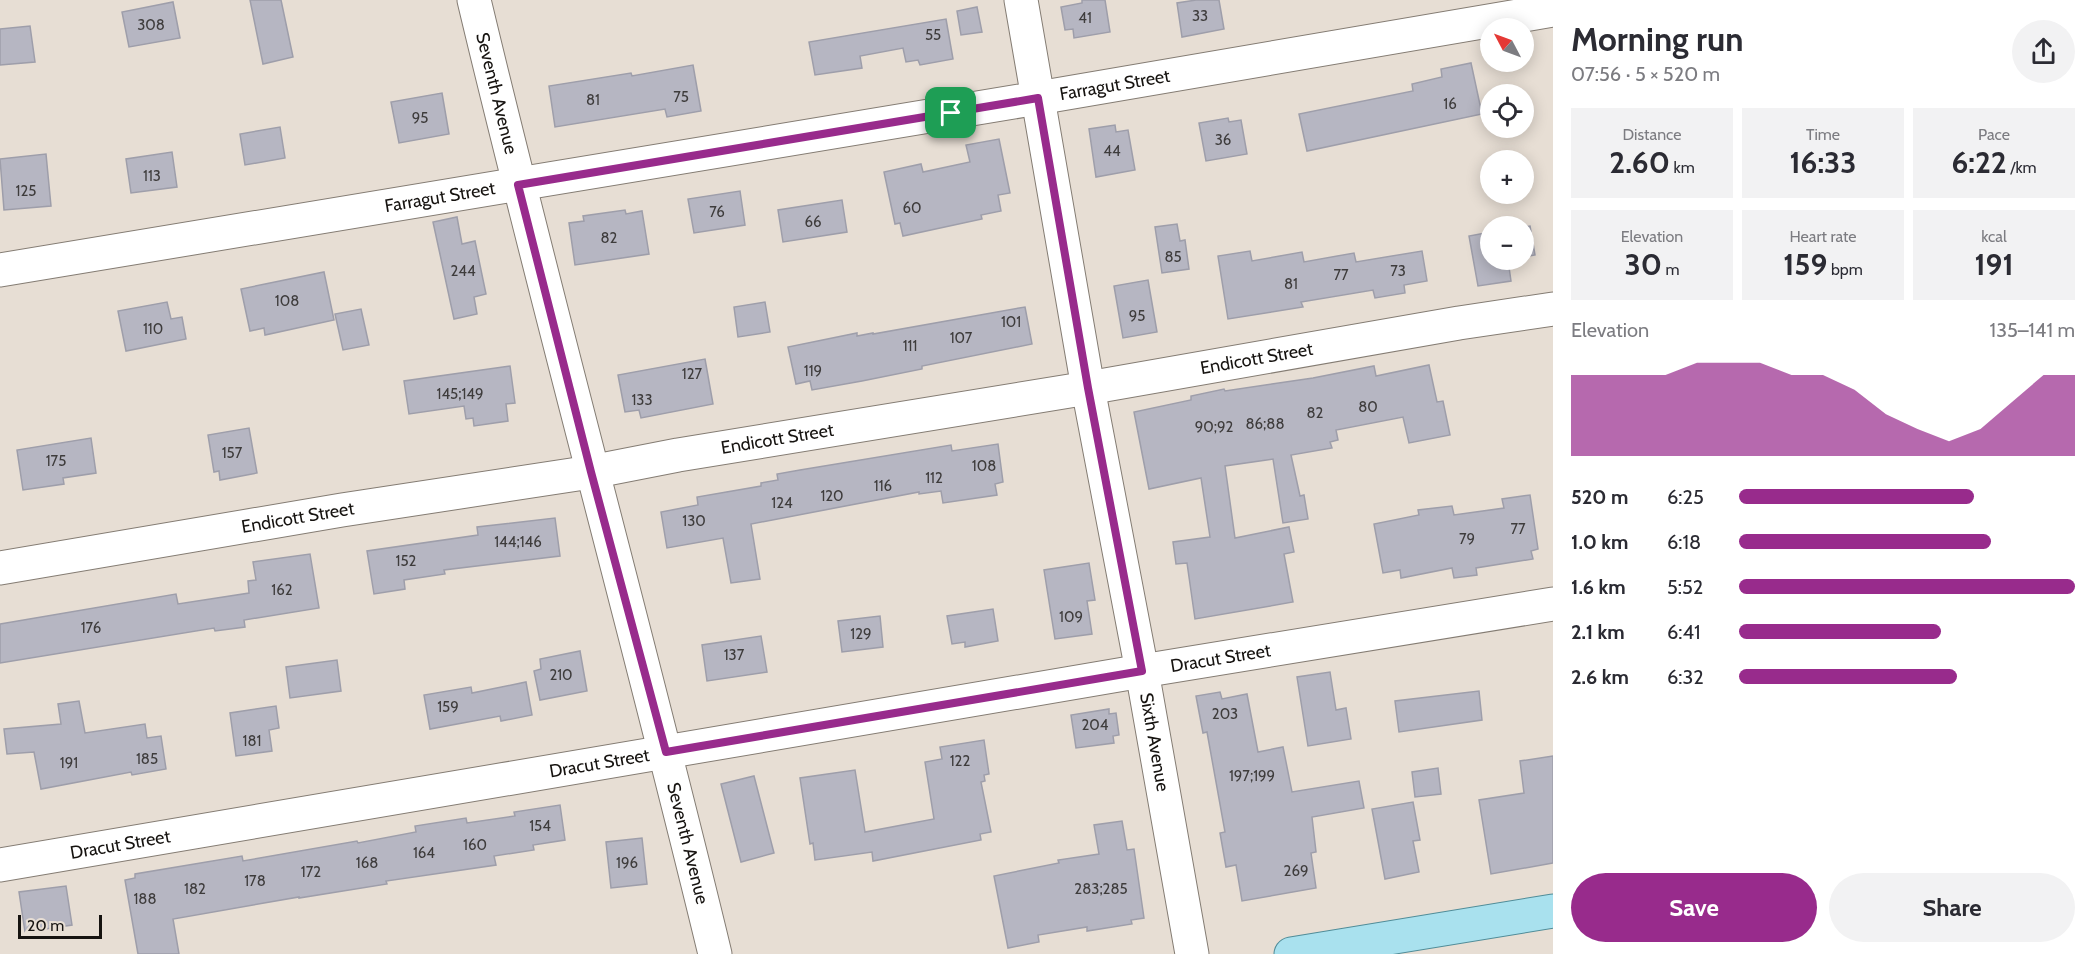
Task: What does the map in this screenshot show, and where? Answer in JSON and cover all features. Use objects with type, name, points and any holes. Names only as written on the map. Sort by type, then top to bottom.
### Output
[{"type":"main road","points":[[1291,954],[1553,911]]},
{"type":"street","name":"Seventh Avenue","points":[[474,0],[518,185],[591,472],[666,752],[715,954]]},
{"type":"street","name":"Sixth Avenue","points":[[1021,0],[1088,388],[1142,671],[1192,954]]},
{"type":"street","name":"Farragut Street","points":[[0,270],[1553,10]]},
{"type":"street","name":"Endicott Street","points":[[0,568],[342,510],[591,472],[678,455],[1553,309]]},
{"type":"street","name":"Dracut Street","points":[[0,865],[1142,671],[1553,604]]},
{"type":"building","points":[[250,0],[281,0],[293,57],[263,64]]},
{"type":"building","points":[[1082,0],[1105,0],[1110,32],[1074,38],[1073,29],[1065,30],[1061,7],[1082,3]]},
{"type":"building","points":[[1219,0],[1224,29],[1182,37],[1177,3]]},
{"type":"building","points":[[173,2],[180,38],[129,47],[122,12]]},
{"type":"building","points":[[977,7],[982,32],[961,35],[957,11]]},
{"type":"building","points":[[946,19],[953,59],[920,65],[918,60],[906,62],[903,48],[860,56],[862,68],[815,75],[809,42]]},
{"type":"building","points":[[30,26],[35,62],[0,65],[0,29]]},
{"type":"building","points":[[1471,63],[1480,114],[1307,151],[1299,114],[1413,91],[1412,84],[1442,77],[1441,69]]},
{"type":"building","points":[[693,65],[701,111],[667,117],[665,109],[555,127],[549,86],[631,73],[632,76]]},
{"type":"building","points":[[442,93],[449,134],[399,143],[391,102]]},
{"type":"building","points":[[1228,118],[1229,122],[1241,120],[1247,154],[1206,161],[1199,123]]},
{"type":"building","points":[[1115,125],[1116,132],[1128,130],[1135,170],[1096,177],[1089,129]]},
{"type":"building","points":[[280,127],[285,158],[245,165],[240,134]]},
{"type":"building","points":[[999,139],[1010,193],[998,195],[1001,211],[981,215],[982,219],[903,236],[900,223],[895,224],[884,172],[921,164],[923,172],[970,162],[966,145]]},
{"type":"building","points":[[172,152],[177,187],[131,193],[126,159]]},
{"type":"building","points":[[46,154],[51,206],[4,210],[0,159]]},
{"type":"building","points":[[740,191],[745,225],[694,233],[688,199]]},
{"type":"building","points":[[842,200],[847,232],[783,242],[778,210]]},
{"type":"building","points":[[625,210],[626,214],[642,211],[649,254],[575,265],[569,223],[584,221],[583,216]]},
{"type":"building","points":[[457,217],[462,244],[475,241],[486,294],[474,297],[477,314],[454,319],[433,222]]},
{"type":"building","points":[[1177,224],[1180,241],[1185,240],[1189,269],[1162,273],[1155,227]]},
{"type":"building","points":[[1480,234],[1480,270],[1509,270],[1511,281],[1478,286],[1469,236]]},
{"type":"building","points":[[1250,251],[1252,261],[1302,252],[1304,262],[1354,253],[1356,262],[1422,251],[1427,281],[1404,285],[1405,293],[1375,298],[1373,290],[1301,302],[1303,307],[1228,319],[1218,256]]},
{"type":"building","points":[[324,272],[334,320],[265,335],[264,328],[250,331],[241,289]]},
{"type":"building","points":[[1148,280],[1157,332],[1123,338],[1114,286]]},
{"type":"building","points":[[167,302],[171,319],[182,317],[186,339],[126,351],[118,311]]},
{"type":"building","points":[[765,302],[770,332],[738,337],[734,307]]},
{"type":"building","points":[[1025,307],[1032,344],[922,366],[922,369],[812,390],[810,381],[796,384],[788,347],[857,333],[857,336],[873,334]]},
{"type":"building","points":[[361,309],[369,345],[343,350],[335,314]]},
{"type":"building","points":[[705,359],[713,404],[641,418],[639,410],[625,412],[618,375]]},
{"type":"building","points":[[1429,365],[1437,402],[1443,401],[1450,435],[1409,443],[1403,417],[1336,430],[1338,440],[1330,442],[1332,448],[1291,455],[1300,496],[1304,495],[1308,519],[1283,523],[1273,459],[1225,466],[1235,538],[1289,527],[1294,552],[1284,554],[1293,602],[1195,619],[1187,563],[1176,564],[1173,542],[1210,537],[1201,478],[1149,489],[1134,412],[1191,400],[1191,396],[1224,389],[1225,391],[1313,378],[1374,366],[1376,376]]},
{"type":"building","points":[[510,366],[515,403],[506,404],[508,421],[474,426],[473,418],[466,419],[464,406],[409,414],[404,381]]},
{"type":"building","points":[[249,428],[257,473],[220,480],[219,471],[214,472],[208,435]]},
{"type":"building","points":[[91,438],[96,473],[63,478],[64,484],[23,490],[17,450]]},
{"type":"building","points":[[998,444],[1003,482],[995,484],[997,495],[943,503],[941,491],[919,494],[919,492],[751,524],[760,579],[731,583],[723,538],[667,548],[661,512],[698,505],[697,497],[761,486],[761,483],[778,480],[777,474],[951,445],[952,451]]},
{"type":"building","points":[[1530,495],[1538,549],[1531,551],[1533,559],[1476,568],[1477,575],[1454,578],[1452,568],[1401,578],[1400,570],[1383,573],[1374,524],[1419,515],[1418,510],[1452,506],[1454,515],[1504,508],[1502,499]]},
{"type":"building","points":[[555,518],[560,556],[444,570],[445,574],[404,580],[405,589],[374,594],[367,551],[478,535],[477,527]]},
{"type":"building","points":[[310,554],[319,608],[244,620],[245,627],[215,631],[214,628],[0,663],[0,624],[176,594],[178,604],[249,593],[248,581],[256,580],[253,562]]},
{"type":"building","points":[[1089,563],[1095,600],[1087,601],[1092,634],[1055,639],[1044,570]]},
{"type":"building","points":[[993,609],[998,641],[965,647],[965,642],[952,644],[947,616]]},
{"type":"building","points":[[880,616],[883,647],[842,652],[838,621]]},
{"type":"building","points":[[761,636],[767,672],[707,681],[702,645]]},
{"type":"building","points":[[580,651],[587,691],[540,700],[534,671],[541,669],[540,659]]},
{"type":"building","points":[[337,660],[341,691],[290,698],[286,667]]},
{"type":"building","points":[[1330,672],[1336,710],[1346,708],[1351,739],[1308,746],[1297,677]]},
{"type":"building","points":[[526,682],[532,715],[501,721],[500,716],[430,729],[424,695],[471,687],[472,693]]},
{"type":"building","points":[[1479,691],[1482,720],[1399,732],[1395,701]]},
{"type":"building","points":[[1220,692],[1222,699],[1247,694],[1258,752],[1283,747],[1292,792],[1359,781],[1364,808],[1312,817],[1316,852],[1311,853],[1316,888],[1242,901],[1236,865],[1226,867],[1220,833],[1225,832],[1207,732],[1203,733],[1196,696]]},
{"type":"building","points":[[79,701],[85,733],[145,724],[147,738],[161,736],[166,769],[132,775],[131,772],[41,789],[34,752],[7,754],[4,729],[61,724],[58,704]]},
{"type":"building","points":[[276,706],[279,728],[269,730],[272,751],[236,756],[230,713]]},
{"type":"building","points":[[1109,709],[1109,714],[1116,713],[1119,735],[1113,736],[1114,743],[1076,748],[1071,715]]},
{"type":"building","points":[[984,740],[989,774],[984,775],[985,781],[981,782],[991,832],[980,834],[981,840],[873,861],[872,852],[815,860],[813,843],[810,844],[800,778],[855,770],[865,832],[934,819],[925,762],[942,759],[940,747]]},
{"type":"building","points":[[1553,756],[1553,863],[1491,874],[1479,800],[1524,793],[1520,761]]},
{"type":"building","points":[[1438,768],[1441,794],[1415,797],[1412,772]]},
{"type":"building","points":[[754,776],[774,853],[741,862],[721,784]]},
{"type":"building","points":[[1413,802],[1420,840],[1413,841],[1419,872],[1385,879],[1372,809]]},
{"type":"building","points":[[560,805],[565,840],[533,845],[534,850],[494,856],[496,865],[386,881],[387,884],[173,919],[179,954],[138,954],[125,880],[135,878],[135,874],[242,856],[243,861],[357,841],[358,843],[416,832],[415,826],[466,818],[467,823],[515,816],[514,812]]},
{"type":"building","points":[[1122,821],[1127,850],[1134,849],[1144,918],[1131,920],[1132,924],[1087,931],[1087,927],[1038,935],[1039,942],[1008,948],[994,876],[1059,863],[1058,860],[1099,854],[1094,825]]},
{"type":"building","points":[[642,838],[647,884],[611,888],[606,842]]},
{"type":"building","points":[[66,886],[72,925],[25,932],[19,892]]},
{"type":"route","points":[[1038,98],[1088,388],[1142,671],[666,752],[591,472],[518,185],[951,113],[1038,98]]}]
